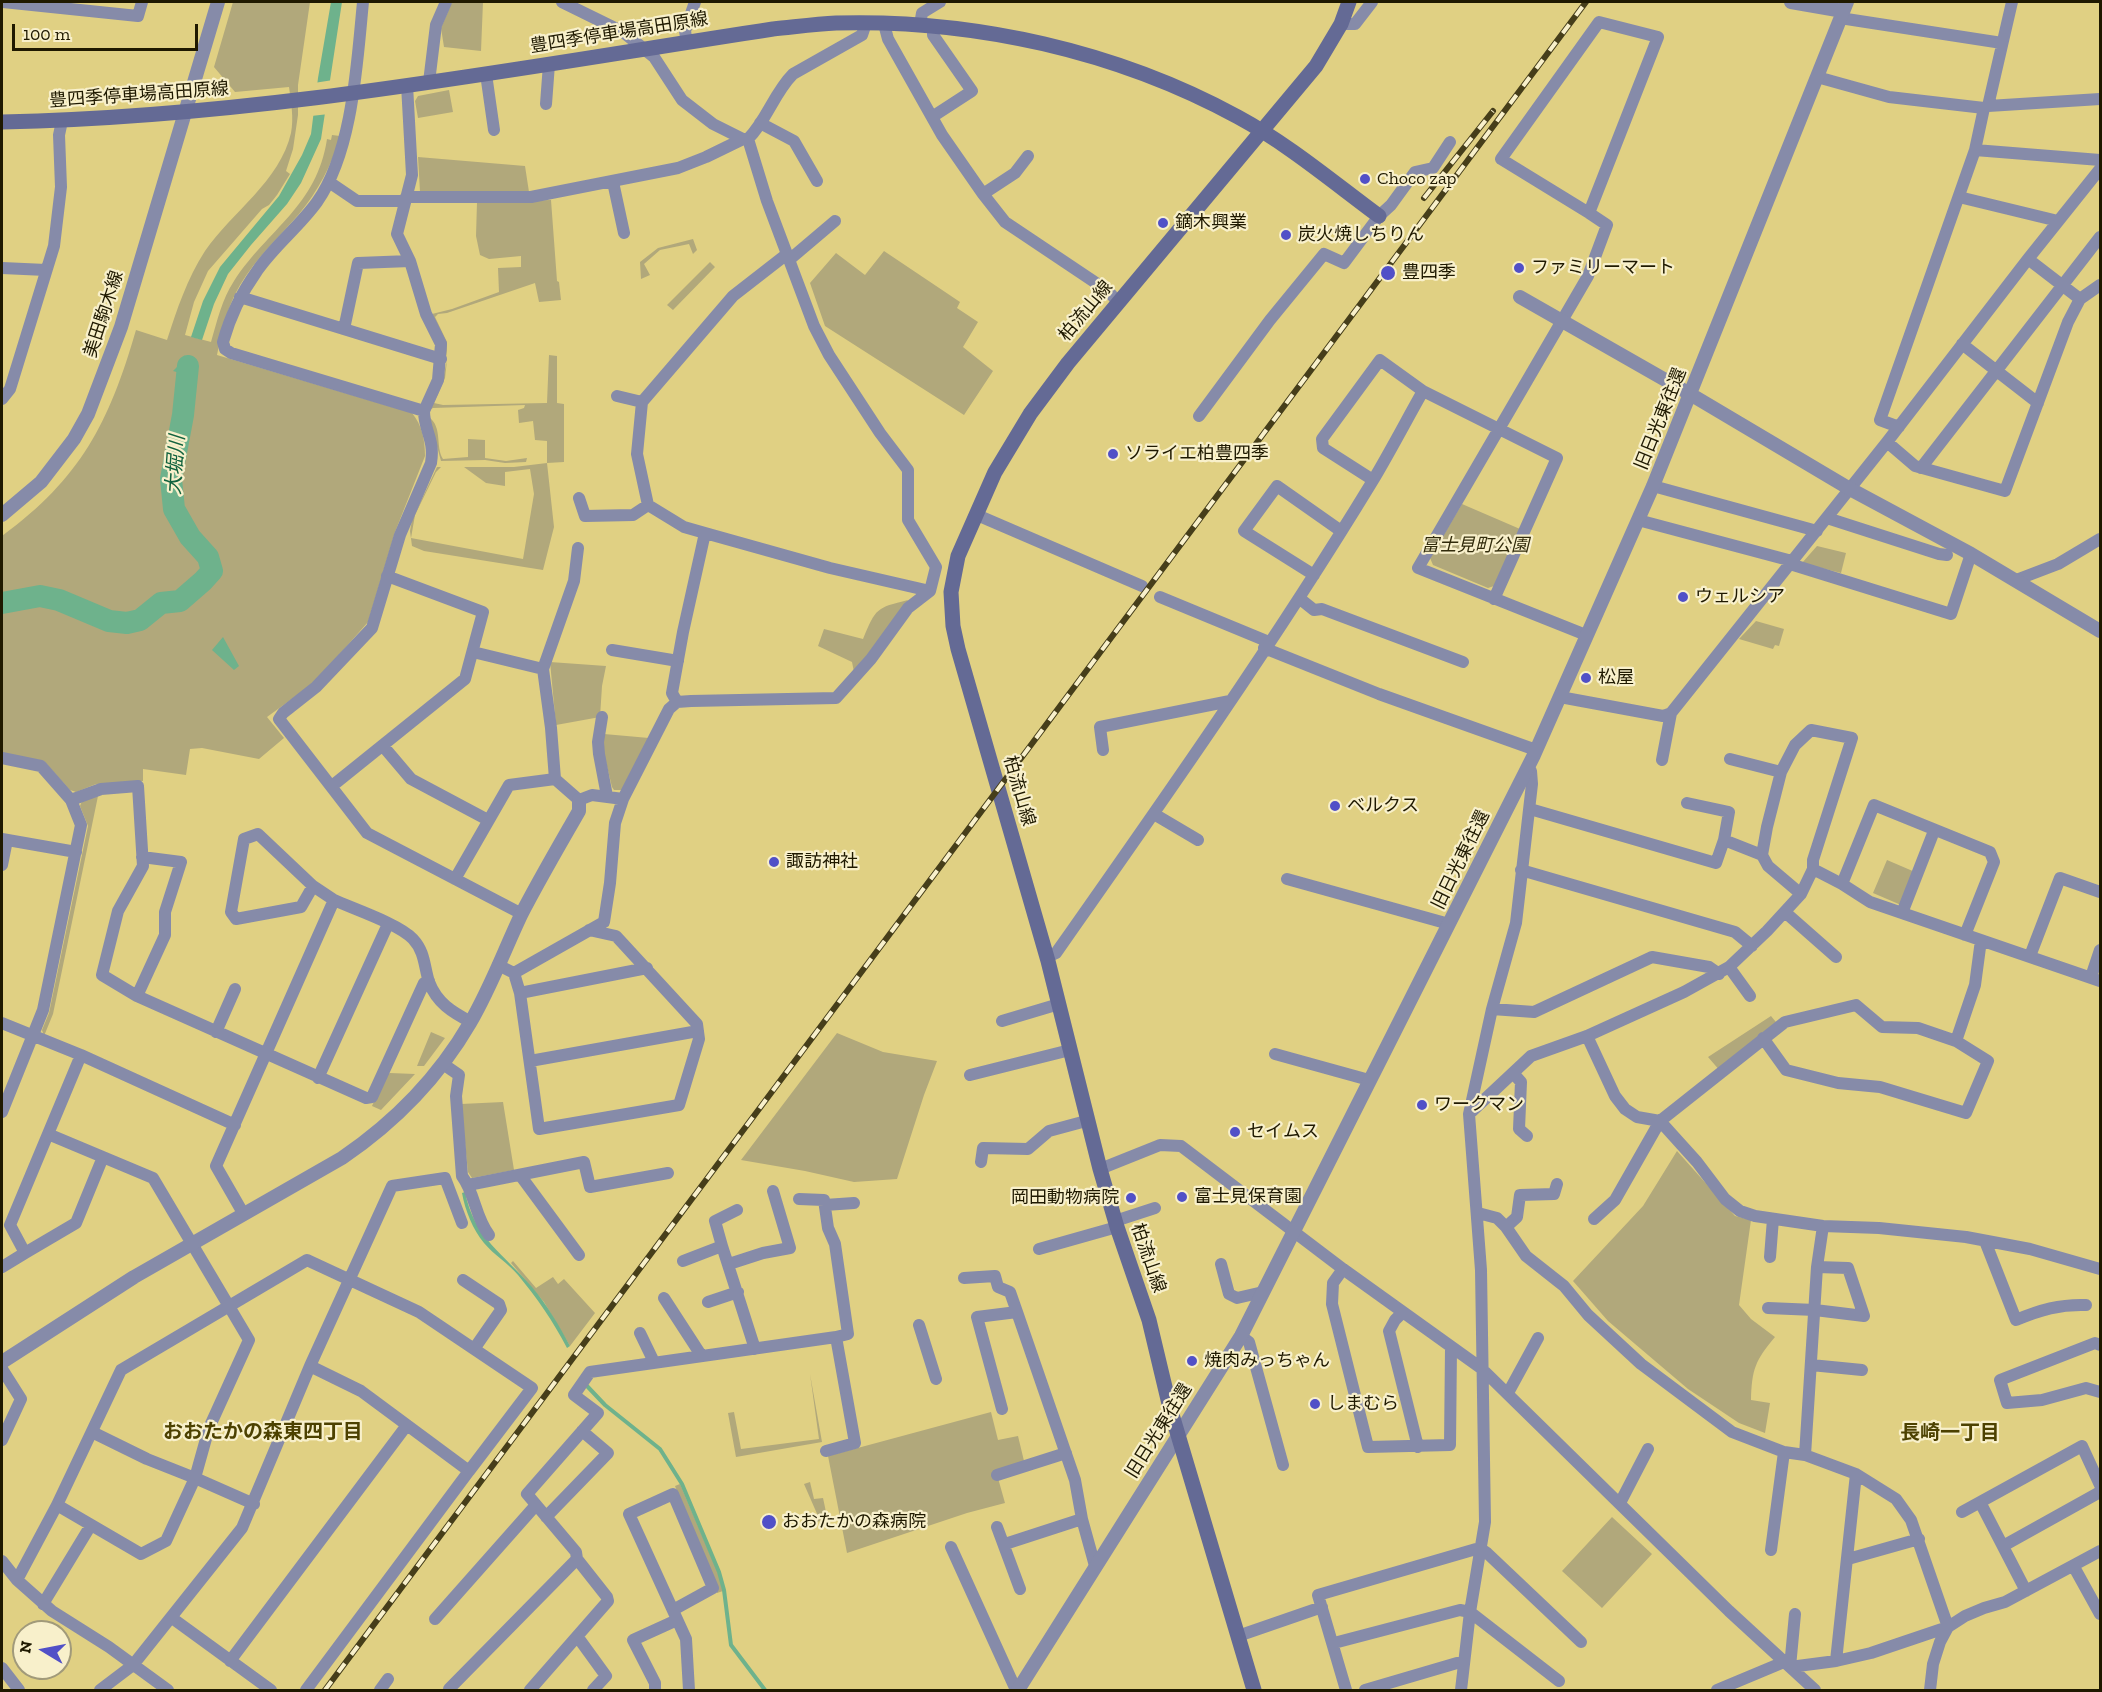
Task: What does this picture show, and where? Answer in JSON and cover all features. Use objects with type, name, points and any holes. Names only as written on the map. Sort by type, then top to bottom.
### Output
[{"type":"main road","name":"柏流山線","points":[[1254,1690],[1179,1434],[1149,1320],[1116,1224],[1086,1121],[1047,957],[958,649],[951,609],[954,572],[958,556],[995,472],[1035,408],[1068,363],[1316,66],[1341,24],[1349,2]]},
{"type":"main road","name":"豊四季停車場高田原線","points":[[2,122],[62,121],[183,113],[346,95],[773,28],[835,23],[927,26],[1030,41],[1099,59],[1187,93],[1262,131],[1379,216]]},
{"type":"street","points":[[4,2],[78,6],[138,16],[142,2]]},
{"type":"street","name":"美田駒木線","points":[[2,515],[41,482],[64,453],[88,414],[121,327],[218,2]]},
{"type":"street","points":[[363,2],[346,95],[345,135],[329,182],[317,202],[257,270],[240,297],[224,342],[225,349],[231,353],[424,411]]},
{"type":"street","points":[[429,82],[436,25],[446,2]]},
{"type":"street","points":[[562,2],[624,32],[654,57],[682,100],[713,124],[746,139],[814,326],[829,355],[880,433],[908,470],[908,520],[936,567],[954,572]]},
{"type":"street","points":[[687,43],[685,31],[695,2]]},
{"type":"street","points":[[932,117],[972,91],[927,26],[922,13],[940,2]]},
{"type":"street","points":[[1341,24],[1355,24],[1372,2]]},
{"type":"street","points":[[1791,2],[1843,10],[2002,43]]},
{"type":"street","points":[[1899,427],[1880,420],[1974,150],[2012,2]]},
{"type":"street","name":"旧日光東往還","points":[[1017,1690],[1241,1336],[1527,769],[1653,486],[1843,10]]},
{"type":"street","points":[[1586,635],[1418,568],[1588,276],[1607,225],[1501,159],[1599,22],[1658,37],[1589,213]]},
{"type":"street","points":[[329,182],[357,201],[531,197],[678,168],[746,139],[793,74],[862,35],[866,23]]},
{"type":"street","points":[[884,24],[888,39],[932,117],[983,194],[1005,222],[1108,291],[1119,303]]},
{"type":"street","points":[[546,104],[549,64]]},
{"type":"street","points":[[486,74],[494,130]]},
{"type":"street","points":[[1817,77],[1889,97],[1986,107],[2100,99]]},
{"type":"street","points":[[407,85],[412,176],[397,234],[410,261],[426,314],[441,344],[438,380],[424,411],[433,451],[431,463],[400,535],[372,628],[316,687],[283,713],[279,719],[367,832],[522,914]]},
{"type":"street","points":[[2,399],[10,389],[54,246],[61,187],[59,135],[62,121]]},
{"type":"street","points":[[759,123],[794,141],[817,181]]},
{"type":"street","points":[[1199,417],[1270,320],[1324,254],[1344,263],[1379,216],[1391,205],[1414,172],[1432,168],[1450,142]]},
{"type":"street","points":[[1974,150],[2100,160]]},
{"type":"street","points":[[983,194],[1015,173],[1028,156]]},
{"type":"street","points":[[1662,760],[1671,713],[1817,531],[2100,169]]},
{"type":"street","points":[[613,182],[624,233]]},
{"type":"street","points":[[1959,197],[2058,221]]},
{"type":"street","points":[[835,221],[733,296],[642,402],[637,454],[648,505],[684,527],[830,568],[930,591]]},
{"type":"street","points":[[1921,468],[2100,237]]},
{"type":"street","points":[[2028,259],[2080,300]]},
{"type":"street","points":[[344,329],[358,263],[410,261]]},
{"type":"street","points":[[2,268],[46,270]]},
{"type":"street","points":[[1887,442],[1915,466],[2005,491],[2068,322],[2080,300],[2100,285]]},
{"type":"street","points":[[240,297],[441,359]]},
{"type":"street","points":[[1520,297],[1850,489],[1971,554],[2100,631]]},
{"type":"street","points":[[1962,344],[2038,403]]},
{"type":"street","points":[[1373,480],[1323,448],[1322,439],[1380,360],[1423,391],[1557,458],[1494,599]]},
{"type":"street","points":[[1047,957],[1056,952],[1154,813],[1299,598],[1373,480],[1423,391]]},
{"type":"street","points":[[617,396],[642,402]]},
{"type":"street","points":[[1314,575],[1244,531],[1277,486],[1341,531]]},
{"type":"street","points":[[1653,486],[1817,531]]},
{"type":"street","points":[[579,498],[585,516],[633,515],[648,505]]},
{"type":"street","points":[[977,515],[1142,586]]},
{"type":"street","points":[[1827,518],[1947,555]]},
{"type":"street","points":[[1638,520],[1791,562],[1950,614],[1971,554]]},
{"type":"street","points":[[676,702],[672,693],[705,533]]},
{"type":"street","points":[[2016,580],[2058,564],[2100,539]]},
{"type":"street","points":[[2,1362],[110,1292],[243,1213],[320,1171],[364,1143],[399,1113],[443,1064],[471,1022],[522,914],[579,811],[579,800],[555,779],[543,669],[574,581],[579,548]]},
{"type":"street","points":[[514,973],[604,922],[615,824],[623,799],[669,709],[676,702],[836,698],[872,659],[908,608],[930,591],[936,567]]},
{"type":"street","points":[[332,786],[465,679],[473,652],[483,612],[387,576]]},
{"type":"street","points":[[1160,597],[1379,694],[1536,750]]},
{"type":"street","points":[[1299,598],[1314,610],[1322,609],[1462,662]]},
{"type":"street","points":[[612,650],[678,661]]},
{"type":"street","points":[[473,652],[543,669]]},
{"type":"street","points":[[1560,697],[1663,716],[1671,713]]},
{"type":"street","points":[[1103,750],[1100,727],[1230,701]]},
{"type":"street","points":[[602,717],[598,742],[607,795]]},
{"type":"street","points":[[1469,1114],[1531,1056],[1587,1036],[1724,970],[1786,913],[1801,894],[1813,869],[1813,860],[1852,738],[1811,730],[1796,745],[1781,772],[1762,855],[1768,866],[1801,894]]},
{"type":"street","points":[[383,746],[411,779],[488,820]]},
{"type":"street","points":[[2,758],[41,766],[71,800],[81,825],[44,1010],[2,1112]]},
{"type":"street","points":[[1730,759],[1781,772]]},
{"type":"street","points":[[1461,1690],[1470,1612],[1485,1522],[1481,1270],[1469,1114],[1492,1008],[1516,923],[1532,784],[1531,771],[1527,769]]},
{"type":"street","points":[[455,879],[509,785],[555,779]]},
{"type":"street","points":[[71,800],[101,789],[138,786],[142,866],[118,911],[102,975],[137,996],[366,1098],[372,1097],[424,983],[429,981]]},
{"type":"street","points":[[579,800],[592,795],[607,795],[623,799]]},
{"type":"street","points":[[1530,809],[1716,863],[1724,840],[1729,812],[1687,803]]},
{"type":"street","points":[[1842,884],[1874,805],[1990,852],[1994,862],[1965,935]]},
{"type":"street","points":[[1154,813],[1198,840]]},
{"type":"street","points":[[1902,913],[1934,831]]},
{"type":"street","points":[[313,886],[302,907],[237,919],[231,912],[244,839],[258,834],[313,886],[334,900],[388,924],[412,938],[421,950],[429,981],[439,1000],[449,1011],[471,1022]]},
{"type":"street","points":[[2,865],[4,840],[76,852]]},
{"type":"street","points":[[1724,840],[1762,855]]},
{"type":"street","points":[[137,996],[165,935],[165,912],[181,862],[142,857]]},
{"type":"street","points":[[1813,869],[1870,902],[2096,979],[2100,950]]},
{"type":"street","points":[[1521,870],[1735,932],[1752,946]]},
{"type":"street","points":[[2030,956],[2060,878],[2100,892]]},
{"type":"street","points":[[1287,879],[1449,924]]},
{"type":"street","points":[[243,1213],[216,1166],[334,900]]},
{"type":"street","points":[[1786,913],[1836,957]]},
{"type":"street","points":[[318,1078],[388,924]]},
{"type":"street","points":[[498,965],[514,973],[520,993],[539,1129],[678,1105],[699,1039],[697,1024],[616,936],[589,930]]},
{"type":"street","points":[[1956,1041],[1975,985],[1981,940]]},
{"type":"street","points":[[1492,1008],[1534,1012],[1652,957],[1724,970],[1750,996]]},
{"type":"street","points":[[520,993],[646,968]]},
{"type":"street","points":[[216,1032],[235,989]]},
{"type":"street","points":[[1002,1021],[1059,1004]]},
{"type":"street","points":[[1594,1219],[1615,1200],[1660,1121],[1763,1038],[1785,1022],[1856,1005],[1882,1027],[1918,1028],[1956,1041],[1988,1061],[1966,1113],[1880,1087],[1838,1083],[1786,1070],[1763,1038]]},
{"type":"street","points":[[2,1023],[81,1055],[235,1125]]},
{"type":"street","points":[[530,1061],[698,1030]]},
{"type":"street","points":[[1587,1036],[1615,1096],[1625,1109],[1637,1117],[1660,1121],[1697,1162],[1725,1199],[1740,1211],[1755,1216],[1823,1226],[1935,1233],[1985,1241],[2031,1249],[2100,1269]]},
{"type":"street","points":[[970,1075],[1070,1050]]},
{"type":"street","points":[[1275,1054],[1369,1080]]},
{"type":"street","points":[[26,1253],[10,1225],[81,1055]]},
{"type":"street","points":[[443,1064],[459,1075],[456,1096],[465,1180],[482,1226],[489,1235]]},
{"type":"street","points":[[1513,1073],[1521,1082],[1520,1129],[1527,1136]]},
{"type":"street","points":[[981,1162],[983,1148],[1028,1149],[1049,1131],[1086,1121]]},
{"type":"street","points":[[48,1134],[153,1178],[249,1340],[209,1428],[195,1478],[166,1541],[141,1554],[57,1505]]},
{"type":"street","points":[[1100,1169],[1160,1145],[1181,1146],[1293,1233],[1481,1368],[1729,1611],[1815,1690]]},
{"type":"street","points":[[2,1267],[76,1223],[103,1157]]},
{"type":"street","points":[[100,1690],[133,1665],[242,1528],[290,1418],[296,1397],[392,1186],[446,1178],[465,1180],[520,1174],[584,1162],[590,1187],[668,1173]]},
{"type":"street","points":[[520,1174],[579,1255]]},
{"type":"street","points":[[446,1178],[462,1223]]},
{"type":"street","points":[[1506,1227],[1517,1217],[1520,1195],[1554,1194],[1557,1184]]},
{"type":"street","points":[[729,1264],[763,1253],[790,1248],[773,1191]]},
{"type":"street","points":[[530,1690],[608,1601],[578,1559],[576,1552],[526,1494],[598,1413],[574,1395],[590,1372],[848,1334],[835,1244],[828,1228],[824,1200],[799,1199]]},
{"type":"street","points":[[825,1205],[854,1203]]},
{"type":"street","points":[[1040,1248],[1116,1224],[1155,1208]]},
{"type":"street","points":[[736,1210],[715,1221],[755,1349]]},
{"type":"street","points":[[1478,1213],[1497,1218],[1526,1256],[1564,1286],[1588,1316],[1641,1364],[1732,1432],[1784,1452],[1805,1455],[1856,1474],[1896,1499],[1911,1520],[1948,1628],[1940,1642],[1933,1664],[1930,1690]]},
{"type":"street","points":[[1770,1257],[1773,1219]]},
{"type":"street","points":[[1805,1455],[1817,1267],[1823,1226]]},
{"type":"street","points":[[1985,1241],[2016,1320],[2045,1308],[2086,1305]]},
{"type":"street","points":[[683,1261],[722,1246]]},
{"type":"street","points":[[17,1580],[57,1505],[121,1370],[307,1260],[419,1312],[532,1388],[306,1690]]},
{"type":"street","points":[[1221,1264],[1229,1294],[1237,1298],[1263,1292]]},
{"type":"street","points":[[1768,1308],[1815,1310],[1864,1316],[1848,1269],[1817,1267]]},
{"type":"street","points":[[1342,1269],[1333,1283],[1332,1304],[1368,1447],[1450,1445],[1451,1348]]},
{"type":"street","points":[[964,1278],[995,1276],[998,1287],[1010,1292],[1075,1480],[1082,1519],[1095,1566]]},
{"type":"street","points":[[463,1280],[499,1304],[501,1310],[474,1349]]},
{"type":"street","points":[[708,1302],[738,1292]]},
{"type":"street","points":[[663,1298],[701,1355]]},
{"type":"street","points":[[1002,1409],[977,1317],[1017,1312]]},
{"type":"street","points":[[1403,1312],[1389,1331],[1418,1447]]},
{"type":"street","points":[[919,1325],[936,1379]]},
{"type":"street","points":[[640,1333],[654,1362]]},
{"type":"street","points":[[1241,1336],[1249,1342],[1283,1465]]},
{"type":"street","points":[[826,1451],[855,1443],[836,1337]]},
{"type":"street","points":[[1508,1393],[1538,1338]]},
{"type":"street","points":[[2100,1345],[2096,1343],[2077,1349],[2000,1380],[2007,1403],[2042,1400],[2086,1388],[2100,1392]]},
{"type":"street","points":[[1811,1365],[1862,1370]]},
{"type":"street","points":[[310,1366],[361,1390],[469,1471]]},
{"type":"street","points":[[2,1369],[21,1399],[2,1440]]},
{"type":"street","points":[[230,1661],[407,1425]]},
{"type":"street","points":[[546,1517],[608,1453],[582,1431]]},
{"type":"street","points":[[92,1432],[147,1460],[254,1504]]},
{"type":"street","points":[[1962,1512],[2082,1446],[2100,1485]]},
{"type":"street","points":[[1620,1503],[1648,1449]]},
{"type":"street","points":[[1771,1550],[1784,1452]]},
{"type":"street","points":[[998,1475],[1066,1453]]},
{"type":"street","points":[[1836,1661],[1856,1474]]},
{"type":"street","points":[[2003,1546],[2100,1492]]},
{"type":"street","points":[[655,1690],[655,1683],[633,1640],[675,1615],[714,1588],[673,1494],[628,1514],[675,1615],[686,1639],[689,1690]]},
{"type":"street","points":[[1980,1502],[2026,1591]]},
{"type":"street","points":[[435,1619],[536,1505]]},
{"type":"street","points":[[1005,1544],[1082,1519]]},
{"type":"street","points":[[43,1604],[92,1525]]},
{"type":"street","points":[[997,1527],[1020,1589]]},
{"type":"street","points":[[1848,1559],[1918,1539]]},
{"type":"street","points":[[951,1547],[1017,1690]]},
{"type":"street","points":[[1346,1690],[1318,1595],[1481,1549],[1581,1642]]},
{"type":"street","points":[[1717,1690],[1787,1665],[1836,1661],[1871,1653],[1948,1628],[1965,1616],[2006,1602],[2100,1551]]},
{"type":"street","points":[[450,1690],[578,1559]]},
{"type":"street","points":[[2,1561],[17,1580],[43,1604],[168,1690]]},
{"type":"street","points":[[2074,1567],[2100,1614]]},
{"type":"street","points":[[1238,1636],[1322,1607]]},
{"type":"street","points":[[1334,1643],[1460,1610],[1470,1612],[1559,1681]]},
{"type":"street","points":[[1787,1665],[1795,1614]]},
{"type":"street","points":[[172,1618],[271,1690]]},
{"type":"street","points":[[577,1636],[606,1676],[593,1690]]},
{"type":"street","points":[[1365,1690],[1457,1663],[1463,1664]]},
{"type":"street","points":[[2,1668],[19,1690]]},
{"type":"street","points":[[380,1690],[388,1679]]},
{"type":"green space","points":[[233,2],[310,2],[298,85],[298,115],[293,149],[286,171],[290,174],[269,205],[262,209],[208,271],[194,302],[185,335],[211,342],[223,303],[234,281],[302,200],[322,162],[327,139],[331,140],[332,135],[340,136],[329,167],[312,196],[260,257],[235,293],[228,310],[217,355],[412,413],[422,433],[425,456],[395,532],[368,622],[315,682],[267,717],[284,738],[259,759],[202,748],[190,749],[186,775],[143,769],[143,781],[96,784],[76,792],[70,790],[44,761],[2,753],[2,536],[29,514],[72,470],[103,421],[126,363],[136,330],[167,340],[188,283],[205,251],[266,181],[285,150],[292,122],[289,87],[235,92],[214,67]]},
{"type":"green space","points":[[452,2],[483,2],[481,51],[444,47],[441,28]]},
{"type":"green space","points":[[449,90],[453,112],[418,118],[415,101],[418,96]]},
{"type":"green space","points":[[418,157],[525,166],[529,192],[420,192]]},
{"type":"green space","points":[[551,200],[557,281],[561,300],[539,302],[535,283],[438,314],[435,317],[447,342],[447,358],[445,342],[432,314],[499,292],[498,268],[521,267],[521,256],[489,259],[480,255],[476,236],[477,202]]},
{"type":"green space","points":[[693,239],[697,250],[693,254],[689,244],[660,250],[644,264],[650,275],[641,279],[640,262],[658,248]]},
{"type":"green space","points":[[884,251],[960,302],[957,308],[978,322],[963,347],[993,371],[964,415],[825,326],[810,283],[836,253],[865,275]]},
{"type":"green space","points":[[710,262],[715,267],[673,310],[667,305]]},
{"type":"green space","points":[[549,355],[557,356],[557,403],[564,404],[564,462],[547,463],[547,441],[535,440],[533,421],[519,423],[518,410],[524,408],[525,405],[429,410],[443,379],[447,360],[445,378],[434,403],[443,405],[547,403]]},
{"type":"green space","points":[[429,417],[436,426],[443,459],[468,457],[468,439],[485,440],[485,458],[506,461],[527,458],[526,462],[441,461]]},
{"type":"green space","points":[[547,463],[554,527],[543,570],[424,551],[412,546],[410,531],[412,520],[437,467],[441,467],[436,472],[415,515],[411,538],[523,559],[534,494],[530,469],[505,472],[505,486],[486,483],[464,467],[514,467]]},
{"type":"green space","name":"富士見町公園","points":[[1462,504],[1520,529],[1494,586],[1488,588],[1433,565],[1430,558]]},
{"type":"green space","points":[[1817,546],[1846,553],[1841,573],[1802,563]]},
{"type":"green space","points":[[908,600],[874,660],[854,672],[852,662],[818,646],[824,629],[863,639],[878,611],[889,605]]},
{"type":"green space","points":[[1756,621],[1784,629],[1779,646],[1775,645],[1773,649],[1739,639]]},
{"type":"green space","points":[[550,662],[606,666],[600,717],[556,725]]},
{"type":"green space","points":[[604,734],[649,738],[622,790],[614,790],[612,787],[604,754]]},
{"type":"green space","points":[[98,796],[53,1014],[44,1036],[42,1030],[49,1013],[88,826],[80,806],[82,801]]},
{"type":"green space","points":[[1887,860],[1915,872],[1901,905],[1873,893]]},
{"type":"green space","points":[[1771,1016],[1780,1027],[1721,1072],[1708,1057]]},
{"type":"green space","points":[[431,1032],[445,1038],[424,1066],[417,1066]]},
{"type":"green space","points":[[837,1033],[883,1052],[937,1061],[897,1179],[854,1182],[741,1160]]},
{"type":"green space","points":[[390,1073],[415,1074],[381,1110],[372,1106],[386,1075]]},
{"type":"green space","points":[[503,1102],[514,1170],[472,1178],[468,1172],[461,1104]]},
{"type":"green space","points":[[1677,1151],[1735,1216],[1751,1220],[1739,1305],[1751,1319],[1775,1337],[1759,1359],[1752,1380],[1751,1400],[1770,1403],[1765,1433],[1739,1423],[1688,1389],[1608,1321],[1573,1281],[1643,1206]]},
{"type":"green space","points":[[513,1261],[536,1288],[553,1277],[558,1284],[564,1279],[595,1313],[570,1346],[544,1302],[511,1263]]},
{"type":"green space","points":[[810,1374],[822,1442],[736,1457],[728,1413],[734,1412],[741,1449],[819,1439]]},
{"type":"green space","points":[[991,1412],[998,1440],[1018,1436],[1024,1461],[996,1471],[1005,1503],[967,1513],[847,1553],[828,1456]]},
{"type":"green space","points":[[810,1482],[814,1499],[823,1498],[826,1513],[824,1518],[811,1525],[809,1521],[818,1516],[804,1484]]},
{"type":"green space","points":[[680,1484],[718,1573],[723,1591],[717,1593],[716,1583],[675,1486]]},
{"type":"green space","points":[[1612,1517],[1652,1554],[1602,1608],[1562,1571]]},
{"type":"shaded area","points":[[331,2],[342,2],[321,139],[301,183],[287,204],[228,274],[214,304],[202,340],[191,337],[203,301],[220,267],[279,196],[311,134]]},
{"type":"shaded area","points":[[181,363],[194,366],[197,378],[173,371]]},
{"type":"shaded area","points":[[223,637],[239,666],[234,670],[212,650]]},
{"type":"shaded area","points":[[465,1192],[475,1222],[483,1234],[537,1294],[570,1346],[567,1348],[532,1292],[518,1275],[480,1238],[465,1206],[462,1193]]},
{"type":"pier","points":[[333,80],[329,114],[311,116],[314,83]]},
{"type":"waterway","name":"大堀川","points":[[2,603],[40,596],[59,600],[109,621],[127,623],[140,620],[161,603],[180,601],[212,571],[208,557],[190,537],[174,509],[171,479],[183,415],[188,366]]},
{"type":"waterway","points":[[587,1386],[605,1405],[660,1449],[682,1484],[719,1572],[724,1590],[731,1645],[765,1690]]},
{"type":"railway","points":[[325,1690],[1586,2]]},
{"type":"railway","points":[[1424,198],[1493,111]]},
{"type":"place","name":"Choco zap","points":[[1365,179]]},
{"type":"place","name":"鏑木興業","points":[[1163,223]]},
{"type":"place","name":"炭火焼しちりん","points":[[1286,235]]},
{"type":"place","name":"ファミリーマート","points":[[1519,268]]},
{"type":"place","name":"豊四季","points":[[1388,273]]},
{"type":"place","name":"ソライエ柏豊四季","points":[[1113,454]]},
{"type":"place","name":"ウェルシア","points":[[1683,597]]},
{"type":"place","name":"松屋","points":[[1586,678]]},
{"type":"place","name":"ベルクス","points":[[1335,806]]},
{"type":"place","name":"諏訪神社","points":[[774,862]]},
{"type":"place","name":"ワークマン","points":[[1422,1105]]},
{"type":"place","name":"セイムス","points":[[1235,1132]]},
{"type":"place","name":"富士見保育園","points":[[1182,1197]]},
{"type":"place","name":"岡田動物病院","points":[[1131,1198]]},
{"type":"place","name":"焼肉みっちゃん","points":[[1192,1361]]},
{"type":"place","name":"しまむら","points":[[1315,1404]]},
{"type":"place","name":"おおたかの森病院","points":[[769,1522]]},
{"type":"district","name":"おおたかの森東四丁目","points":[[263,1432]]},
{"type":"district","name":"長崎一丁目","points":[[1950,1433]]}]
